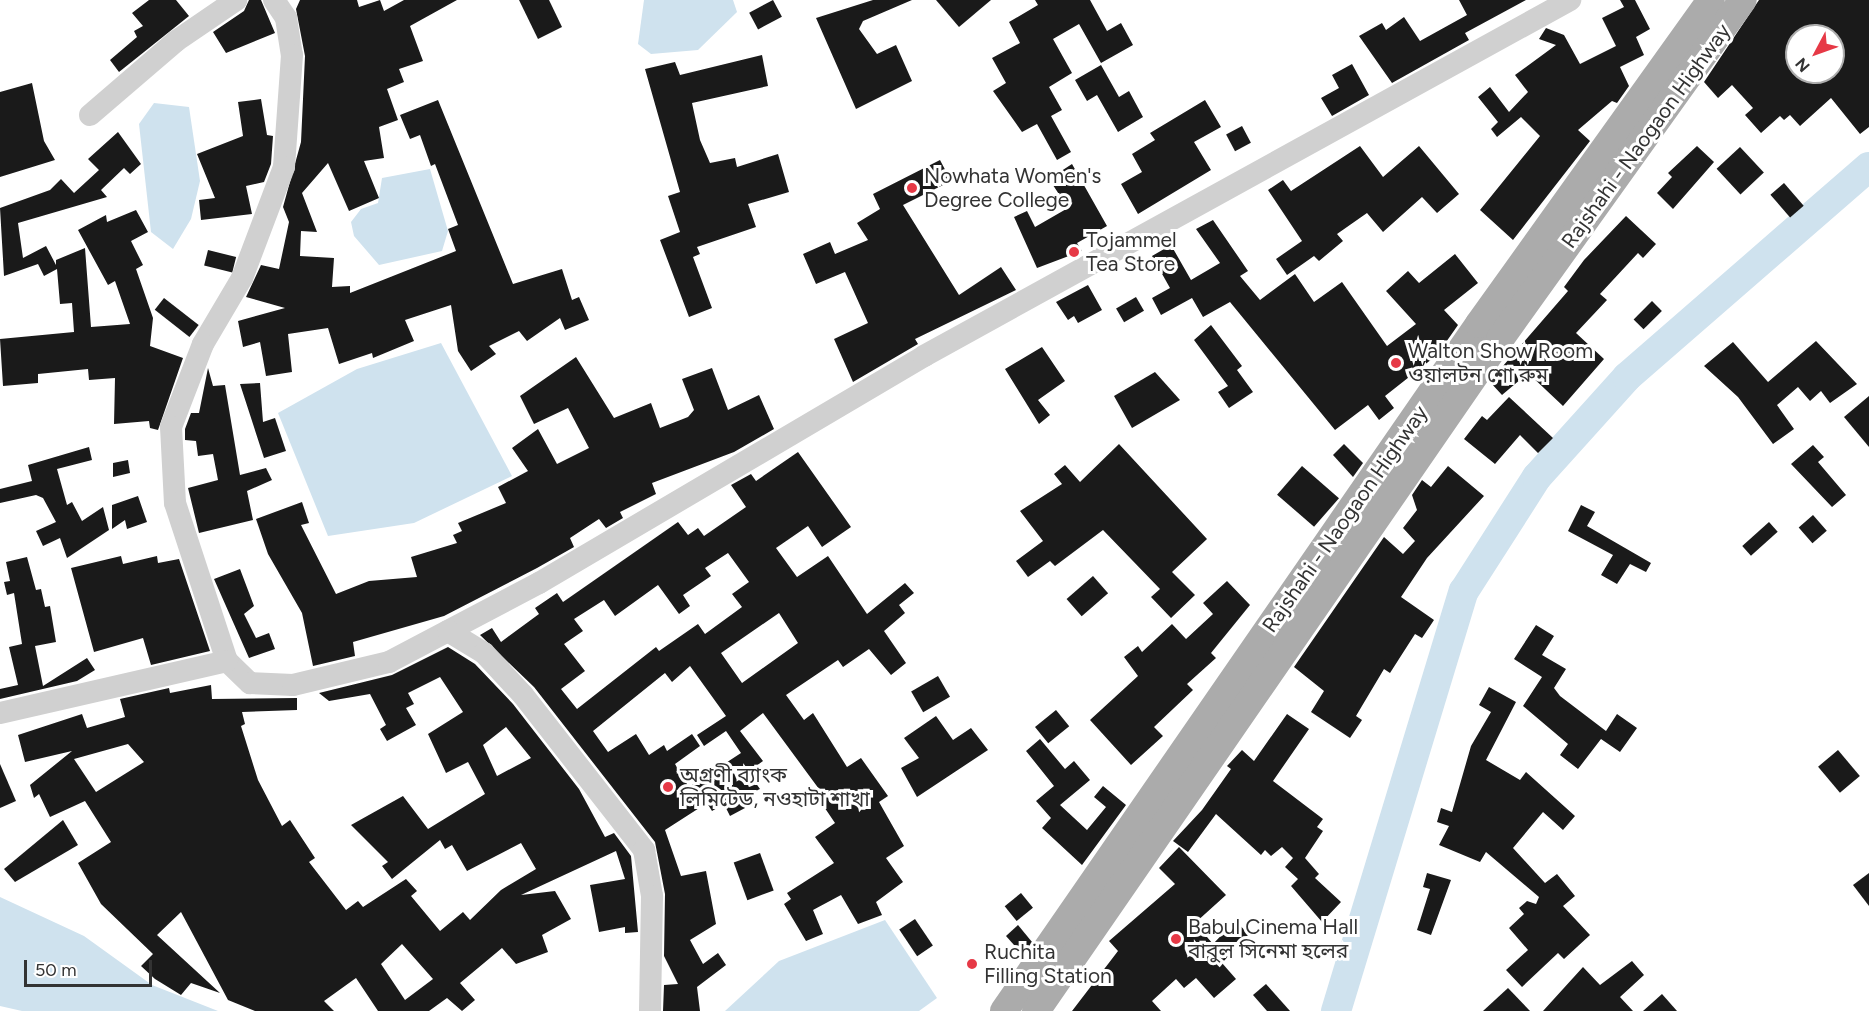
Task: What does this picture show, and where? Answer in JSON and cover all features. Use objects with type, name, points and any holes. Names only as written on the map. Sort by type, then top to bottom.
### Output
[{"type":"main road","name":"Rajshahi - Naogaon Highway","points":[[1036,1011],[1681,64],[1711,0]]},
{"type":"main road","name":"Rajshahi - Naogaon Highway","points":[[1005,1011],[1681,64],[1743,0]]},
{"type":"street","points":[[90,115],[131,77],[236,0]]},
{"type":"street","points":[[284,6],[292,55],[284,167],[242,278],[203,344],[171,427],[175,502],[227,662],[250,683],[293,685],[389,662],[448,631],[781,445],[924,356],[1570,0]]},
{"type":"street","points":[[448,631],[484,653],[523,695],[644,850],[652,896],[650,1011]]},
{"type":"street","points":[[0,713],[227,662]]},
{"type":"water","points":[[644,0],[733,0],[737,12],[698,50],[651,54],[638,44]]},
{"type":"water","points":[[154,103],[189,107],[200,181],[191,219],[173,249],[151,232],[139,124]]},
{"type":"water","points":[[430,169],[448,231],[442,251],[379,265],[354,236],[351,222],[361,209],[378,203],[382,178]]},
{"type":"water","points":[[441,343],[512,476],[414,523],[328,536],[278,413],[357,369]]},
{"type":"water","points":[[0,897],[84,936],[152,985],[218,1011],[22,1011],[0,1006]]},
{"type":"water","points":[[885,920],[937,998],[919,1011],[725,1011],[779,961]]},
{"type":"building","points":[[149,0],[176,0],[189,16],[119,72],[110,60],[137,37],[134,31],[143,26],[132,13]]},
{"type":"building","points":[[249,0],[261,0],[275,33],[226,53],[213,32],[244,11]]},
{"type":"building","points":[[300,0],[357,0],[359,7],[380,0],[384,11],[404,0],[457,0],[410,26],[423,61],[399,69],[404,82],[387,89],[398,120],[379,127],[384,158],[364,161],[379,198],[349,211],[328,163],[302,193],[317,232],[301,231],[300,256],[334,258],[332,287],[350,286],[350,293],[456,251],[448,229],[458,225],[435,164],[431,166],[420,135],[410,139],[400,115],[438,100],[513,284],[562,269],[572,300],[579,297],[589,320],[565,330],[560,318],[527,341],[519,331],[489,346],[496,354],[471,371],[458,351],[451,305],[405,320],[414,341],[373,358],[372,353],[339,364],[328,328],[288,334],[292,372],[266,376],[260,342],[243,347],[238,321],[285,308],[246,297],[261,265],[279,269],[289,222],[283,207],[301,142],[305,56],[296,9]]},
{"type":"building","points":[[519,0],[549,0],[562,27],[538,39]]},
{"type":"building","points":[[773,0],[782,17],[758,29],[749,13]]},
{"type":"building","points":[[873,0],[912,0],[863,21],[859,29],[877,54],[896,45],[912,81],[856,109],[816,18]]},
{"type":"building","points":[[936,0],[991,0],[959,27]]},
{"type":"building","points":[[1035,0],[1090,0],[1107,31],[1121,23],[1133,45],[1101,63],[1079,24],[1053,39],[1072,73],[1049,87],[1062,110],[1051,116],[1071,152],[1057,160],[1037,124],[1022,132],[993,91],[1006,83],[992,58],[1020,43],[1009,22],[1038,5]]},
{"type":"building","points":[[1459,0],[1526,0],[1465,33],[1469,40],[1392,83],[1359,36],[1382,23],[1386,30],[1404,17],[1420,41],[1467,15]]},
{"type":"building","points":[[1620,0],[1635,0],[1650,29],[1636,37],[1644,55],[1620,67],[1629,86],[1617,103],[1612,101],[1578,130],[1590,141],[1513,240],[1480,210],[1540,136],[1521,117],[1497,137],[1491,129],[1498,122],[1478,97],[1490,87],[1509,112],[1528,92],[1515,75],[1556,45],[1539,39],[1546,28],[1564,35],[1580,64],[1616,46],[1602,18],[1624,7]]},
{"type":"building","points":[[1759,0],[1869,0],[1869,127],[1860,134],[1831,98],[1800,126],[1790,115],[1784,120],[1780,116],[1761,133],[1745,115],[1753,108],[1732,85],[1718,98],[1704,82]]},
{"type":"building","points":[[762,55],[768,86],[692,103],[700,140],[710,163],[735,158],[737,167],[778,154],[789,192],[748,204],[756,227],[697,247],[700,254],[693,257],[712,308],[689,317],[660,240],[680,232],[668,196],[680,192],[645,69],[675,62],[680,75]]},
{"type":"building","points":[[1352,64],[1369,95],[1332,116],[1321,98],[1339,88],[1332,75]]},
{"type":"building","points":[[1101,65],[1119,97],[1129,91],[1143,117],[1118,132],[1097,95],[1087,101],[1075,80]]},
{"type":"building","points":[[32,83],[44,141],[55,160],[0,177],[0,92]]},
{"type":"building","points":[[261,99],[267,135],[273,136],[271,164],[264,182],[246,186],[252,214],[201,220],[199,200],[215,198],[197,154],[243,136],[238,102]]},
{"type":"building","points":[[1205,100],[1221,127],[1194,142],[1211,170],[1138,214],[1121,184],[1142,172],[1132,154],[1155,140],[1150,133]]},
{"type":"building","points":[[1242,126],[1251,143],[1235,151],[1226,134]]},
{"type":"building","points":[[118,132],[141,164],[130,174],[124,168],[101,190],[107,197],[18,223],[23,258],[46,246],[56,265],[56,260],[85,248],[91,327],[130,324],[115,281],[108,285],[78,230],[106,215],[107,222],[136,210],[148,232],[131,241],[143,265],[136,269],[153,318],[150,346],[183,358],[158,430],[150,428],[149,421],[114,424],[115,378],[89,380],[88,369],[38,374],[38,383],[3,386],[0,339],[74,332],[72,303],[60,304],[57,269],[44,276],[38,264],[4,276],[0,208],[50,190],[61,179],[74,193],[99,170],[88,159]]},
{"type":"building","points":[[1360,146],[1383,177],[1419,146],[1459,194],[1437,213],[1422,197],[1383,232],[1367,213],[1337,234],[1343,241],[1319,261],[1314,256],[1287,275],[1276,259],[1302,241],[1268,190],[1283,180],[1291,191]]},
{"type":"building","points":[[1697,146],[1714,162],[1673,209],[1657,193],[1672,177],[1668,173]]},
{"type":"building","points":[[1740,147],[1764,173],[1740,194],[1717,169]]},
{"type":"building","points":[[940,160],[951,181],[903,205],[959,295],[1001,267],[1016,290],[915,339],[918,344],[853,382],[834,339],[868,323],[845,272],[816,284],[803,254],[830,242],[835,254],[868,240],[857,223],[880,209],[873,194]]},
{"type":"building","points":[[1072,164],[1107,226],[1077,243],[1082,251],[1037,268],[1014,217],[1027,211],[1035,227],[1068,208],[1049,179]]},
{"type":"building","points":[[1784,183],[1804,206],[1790,217],[1770,195]]},
{"type":"building","points":[[1626,216],[1656,244],[1643,258],[1638,253],[1600,294],[1607,300],[1576,333],[1604,359],[1563,406],[1528,373],[1502,395],[1490,382],[1568,291],[1564,287],[1584,260]]},
{"type":"building","points":[[1213,220],[1248,271],[1240,276],[1260,300],[1295,274],[1314,302],[1342,282],[1387,346],[1416,324],[1386,291],[1408,271],[1419,283],[1455,254],[1478,283],[1444,310],[1458,325],[1437,355],[1385,396],[1394,408],[1379,420],[1368,405],[1335,430],[1230,302],[1203,317],[1192,298],[1161,315],[1152,298],[1170,288],[1152,256],[1171,245],[1191,280],[1220,263],[1196,229]]},
{"type":"building","points":[[208,250],[236,257],[232,273],[204,266]]},
{"type":"building","points":[[1088,285],[1102,310],[1078,323],[1074,316],[1068,320],[1056,302]]},
{"type":"building","points":[[1136,297],[1144,311],[1124,322],[1116,309]]},
{"type":"building","points":[[164,298],[199,325],[189,337],[155,310]]},
{"type":"building","points":[[1652,301],[1662,311],[1644,329],[1634,319]]},
{"type":"building","points":[[1211,325],[1242,366],[1237,370],[1253,392],[1229,408],[1218,392],[1228,386],[1194,340]]},
{"type":"building","points":[[1816,341],[1857,384],[1830,403],[1821,391],[1810,401],[1798,387],[1777,405],[1794,429],[1773,444],[1738,397],[1704,366],[1733,342],[1768,382]]},
{"type":"building","points":[[1042,347],[1065,381],[1038,400],[1050,415],[1039,424],[1005,369]]},
{"type":"building","points":[[576,357],[614,418],[651,403],[660,428],[688,417],[694,410],[682,379],[712,368],[728,410],[759,395],[774,429],[734,452],[652,483],[656,494],[620,512],[623,518],[606,528],[599,519],[570,538],[574,547],[444,616],[353,642],[355,656],[313,666],[302,613],[268,554],[256,519],[302,502],[309,523],[301,525],[336,594],[369,581],[417,577],[411,557],[457,543],[453,535],[462,531],[458,523],[506,503],[498,487],[528,471],[512,448],[538,429],[557,464],[589,448],[568,408],[534,424],[520,396]]},
{"type":"building","points":[[208,368],[213,386],[225,385],[240,475],[266,468],[272,480],[247,491],[253,520],[199,533],[188,488],[218,480],[213,454],[198,456],[196,441],[185,440],[185,429],[191,413],[199,413]]},
{"type":"building","points":[[1155,372],[1180,400],[1132,428],[1114,396]]},
{"type":"building","points":[[260,383],[263,422],[275,418],[286,451],[264,458],[240,384]]},
{"type":"building","points":[[1869,396],[1869,447],[1844,417]]},
{"type":"building","points":[[1509,397],[1553,438],[1538,453],[1520,435],[1495,464],[1464,439],[1482,416],[1487,420]]},
{"type":"building","points":[[1119,444],[1207,539],[1172,572],[1195,595],[1171,618],[1151,597],[1160,589],[1103,530],[1055,566],[1050,561],[1028,577],[1016,561],[1043,541],[1020,511],[1062,484],[1054,474],[1065,465],[1080,482]]},
{"type":"building","points":[[1344,444],[1363,463],[1353,477],[1333,455]]},
{"type":"building","points":[[1813,445],[1824,457],[1818,462],[1846,495],[1832,507],[1791,464]]},
{"type":"building","points":[[89,447],[92,460],[57,469],[67,505],[72,502],[82,521],[103,507],[109,530],[67,558],[60,538],[43,546],[36,531],[56,522],[43,498],[36,495],[0,503],[0,489],[32,481],[28,465]]},
{"type":"building","points":[[798,452],[851,527],[822,547],[808,526],[776,548],[797,577],[828,556],[867,614],[905,583],[914,593],[899,605],[905,613],[884,631],[906,663],[891,675],[869,649],[843,667],[838,660],[786,695],[804,720],[813,713],[847,767],[861,758],[888,796],[879,802],[904,846],[886,858],[903,882],[876,902],[882,915],[858,924],[841,895],[813,910],[823,934],[806,941],[784,904],[791,899],[787,893],[834,863],[815,837],[835,823],[814,792],[819,789],[763,713],[740,731],[763,761],[748,772],[760,789],[741,798],[745,808],[730,816],[724,804],[712,811],[707,803],[665,830],[681,876],[706,871],[716,924],[690,940],[703,964],[718,953],[726,965],[697,987],[700,1011],[663,1011],[664,985],[678,984],[664,956],[665,894],[655,842],[534,687],[480,635],[492,628],[501,642],[539,614],[535,608],[557,593],[563,602],[678,522],[688,535],[698,528],[704,536],[746,507],[731,485],[751,474],[756,481]],"holes":[[[728,553],[749,582],[732,594],[742,607],[705,634],[698,624],[659,651],[656,647],[577,709],[561,689],[585,671],[564,644],[583,631],[574,619],[604,600],[615,616],[658,585],[679,614],[690,606],[683,595],[711,576],[705,568]],[[779,613],[798,643],[742,683],[721,653]],[[690,666],[726,716],[697,735],[704,746],[726,731],[741,753],[689,787],[675,764],[700,746],[692,734],[667,751],[664,745],[649,755],[636,734],[608,752],[593,731],[665,673],[672,682]]]},
{"type":"building","points":[[128,460],[130,473],[113,477],[113,463]]},
{"type":"building","points":[[1302,466],[1339,498],[1314,527],[1277,495]]},
{"type":"building","points":[[1448,466],[1484,496],[1427,558],[1401,597],[1434,620],[1422,638],[1415,634],[1390,673],[1384,669],[1356,716],[1362,720],[1350,738],[1311,712],[1324,691],[1294,667],[1384,537],[1403,554],[1415,541],[1403,528],[1417,510],[1412,495],[1422,480],[1431,487]]},
{"type":"building","points":[[138,496],[147,522],[127,529],[125,520],[112,529],[112,505]]},
{"type":"building","points":[[1581,505],[1595,512],[1587,526],[1651,563],[1646,572],[1630,564],[1617,584],[1601,575],[1613,555],[1568,531]]},
{"type":"building","points":[[1813,515],[1827,531],[1812,543],[1799,527]]},
{"type":"building","points":[[1769,522],[1778,532],[1751,556],[1742,546]]},
{"type":"building","points":[[121,556],[123,564],[157,556],[158,563],[179,559],[210,651],[151,665],[143,638],[94,652],[71,568]]},
{"type":"building","points":[[27,557],[36,590],[41,589],[45,607],[50,606],[56,642],[35,646],[43,686],[87,658],[95,670],[77,681],[0,699],[0,689],[18,685],[9,647],[22,644],[14,593],[7,595],[4,582],[10,581],[6,562]]},
{"type":"building","points":[[240,569],[254,606],[244,614],[256,638],[269,633],[275,649],[249,658],[214,579]]},
{"type":"building","points":[[1093,576],[1108,593],[1082,616],[1067,599]]},
{"type":"building","points":[[1227,581],[1250,605],[1211,653],[1216,658],[1187,684],[1193,690],[1154,727],[1163,736],[1131,765],[1090,720],[1138,676],[1124,657],[1138,646],[1142,652],[1172,624],[1186,639],[1213,614],[1203,603]]},
{"type":"building","points":[[1536,625],[1554,636],[1542,655],[1566,669],[1554,688],[1560,696],[1606,731],[1617,714],[1637,728],[1620,752],[1601,739],[1578,769],[1560,755],[1568,744],[1523,706],[1542,677],[1514,659]]},
{"type":"building","points":[[448,647],[475,664],[513,704],[579,789],[605,837],[614,833],[631,856],[638,932],[625,933],[625,927],[599,932],[590,885],[625,879],[616,851],[521,895],[555,891],[571,919],[542,935],[548,952],[516,964],[502,948],[460,983],[475,1000],[462,1011],[447,998],[429,1011],[378,1011],[356,978],[324,1001],[334,1011],[255,1011],[228,1000],[181,912],[157,935],[220,993],[191,983],[181,995],[155,979],[141,966],[153,954],[101,904],[78,863],[111,842],[85,801],[50,817],[39,794],[34,798],[30,785],[72,751],[25,762],[18,735],[82,714],[87,728],[125,717],[120,699],[169,688],[170,693],[211,685],[212,699],[297,698],[297,710],[242,712],[245,724],[241,726],[258,780],[282,826],[290,820],[315,858],[309,862],[346,910],[358,901],[363,907],[406,879],[417,891],[411,896],[440,931],[463,912],[470,920],[501,890],[536,869],[521,843],[467,871],[452,845],[445,849],[440,840],[392,879],[382,866],[388,862],[351,825],[403,796],[428,829],[485,794],[468,762],[446,773],[428,734],[463,712],[440,677],[408,693],[414,704],[406,708],[416,725],[387,741],[380,729],[386,725],[370,694],[329,701],[319,693],[392,675]],"holes":[[[506,727],[531,758],[497,776],[483,745]],[[128,744],[144,762],[96,792],[74,759]],[[402,944],[433,979],[405,1000],[381,964]]]},
{"type":"building","points":[[938,676],[950,697],[923,712],[911,692]]},
{"type":"building","points":[[1489,687],[1516,702],[1486,760],[1520,780],[1526,772],[1575,816],[1563,830],[1543,812],[1513,848],[1545,883],[1557,874],[1575,896],[1563,906],[1590,935],[1564,959],[1558,953],[1522,987],[1506,970],[1528,950],[1509,928],[1524,914],[1519,908],[1527,901],[1536,904],[1539,897],[1486,852],[1480,862],[1439,845],[1449,826],[1437,822],[1441,808],[1452,812],[1471,746],[1491,712],[1479,705]]},
{"type":"building","points":[[1056,710],[1069,726],[1048,743],[1035,727]]},
{"type":"building","points":[[1287,714],[1309,729],[1273,781],[1323,819],[1317,827],[1323,831],[1305,858],[1319,874],[1315,878],[1341,902],[1322,922],[1291,886],[1298,879],[1285,867],[1293,858],[1282,847],[1271,856],[1265,850],[1261,855],[1216,814],[1188,852],[1173,841],[1202,810],[1231,769],[1227,766],[1242,750],[1254,761]]},
{"type":"building","points":[[936,716],[953,740],[971,728],[988,750],[917,797],[901,768],[919,758],[904,738]]},
{"type":"building","points":[[1040,739],[1065,769],[1074,761],[1090,780],[1060,805],[1087,830],[1106,807],[1094,797],[1103,786],[1126,805],[1082,865],[1042,828],[1051,818],[1036,801],[1054,786],[1026,751]]},
{"type":"building","points":[[1838,750],[1860,776],[1840,793],[1818,767]]},
{"type":"building","points":[[0,764],[16,801],[0,808]]},
{"type":"building","points":[[63,820],[78,845],[15,882],[4,869]]},
{"type":"building","points":[[1179,847],[1226,895],[1195,923],[1213,944],[1235,921],[1249,934],[1222,963],[1236,979],[1214,998],[1196,978],[1184,988],[1176,979],[1152,1001],[1161,1011],[1072,1011],[1118,951],[1109,941],[1175,884],[1159,868]]},
{"type":"building","points":[[760,853],[774,891],[747,900],[734,863]]},
{"type":"building","points":[[1427,873],[1451,880],[1431,935],[1417,930],[1430,889],[1423,887]]},
{"type":"building","points":[[1869,873],[1869,906],[1853,885]]},
{"type":"building","points":[[1021,893],[1033,908],[1017,921],[1005,906]]},
{"type":"building","points":[[915,919],[933,946],[917,956],[899,930]]},
{"type":"building","points":[[1018,925],[1032,942],[1023,955],[1006,936]]},
{"type":"building","points":[[1632,961],[1644,975],[1620,997],[1633,1011],[1543,1011],[1583,967],[1600,985]]},
{"type":"building","points":[[1266,984],[1290,1011],[1267,1011],[1253,995]]},
{"type":"building","points":[[1508,988],[1530,1011],[1483,1011]]},
{"type":"building","points":[[1662,994],[1677,1011],[1643,1011]]},
{"type":"waterway","points":[[1336,1011],[1464,591],[1537,477],[1627,377],[1869,167]]},
{"type":"place","name":"Nowhata Women's Degree College","points":[[912,188]]},
{"type":"place","name":"Tojammel Tea Store","points":[[1074,252]]},
{"type":"place","name":"Walton Show Room ওয়ালটন শো রুম","points":[[1396,363]]},
{"type":"place","name":"অগ্রণী ব্যাংক লিমিটেড, নওহাটা শাখা","points":[[668,787]]},
{"type":"place","name":"Babul Cinema Hall বাবুল সিনেমা হলের","points":[[1176,939]]},
{"type":"place","name":"Ruchita Filling Station","points":[[972,964]]}]
